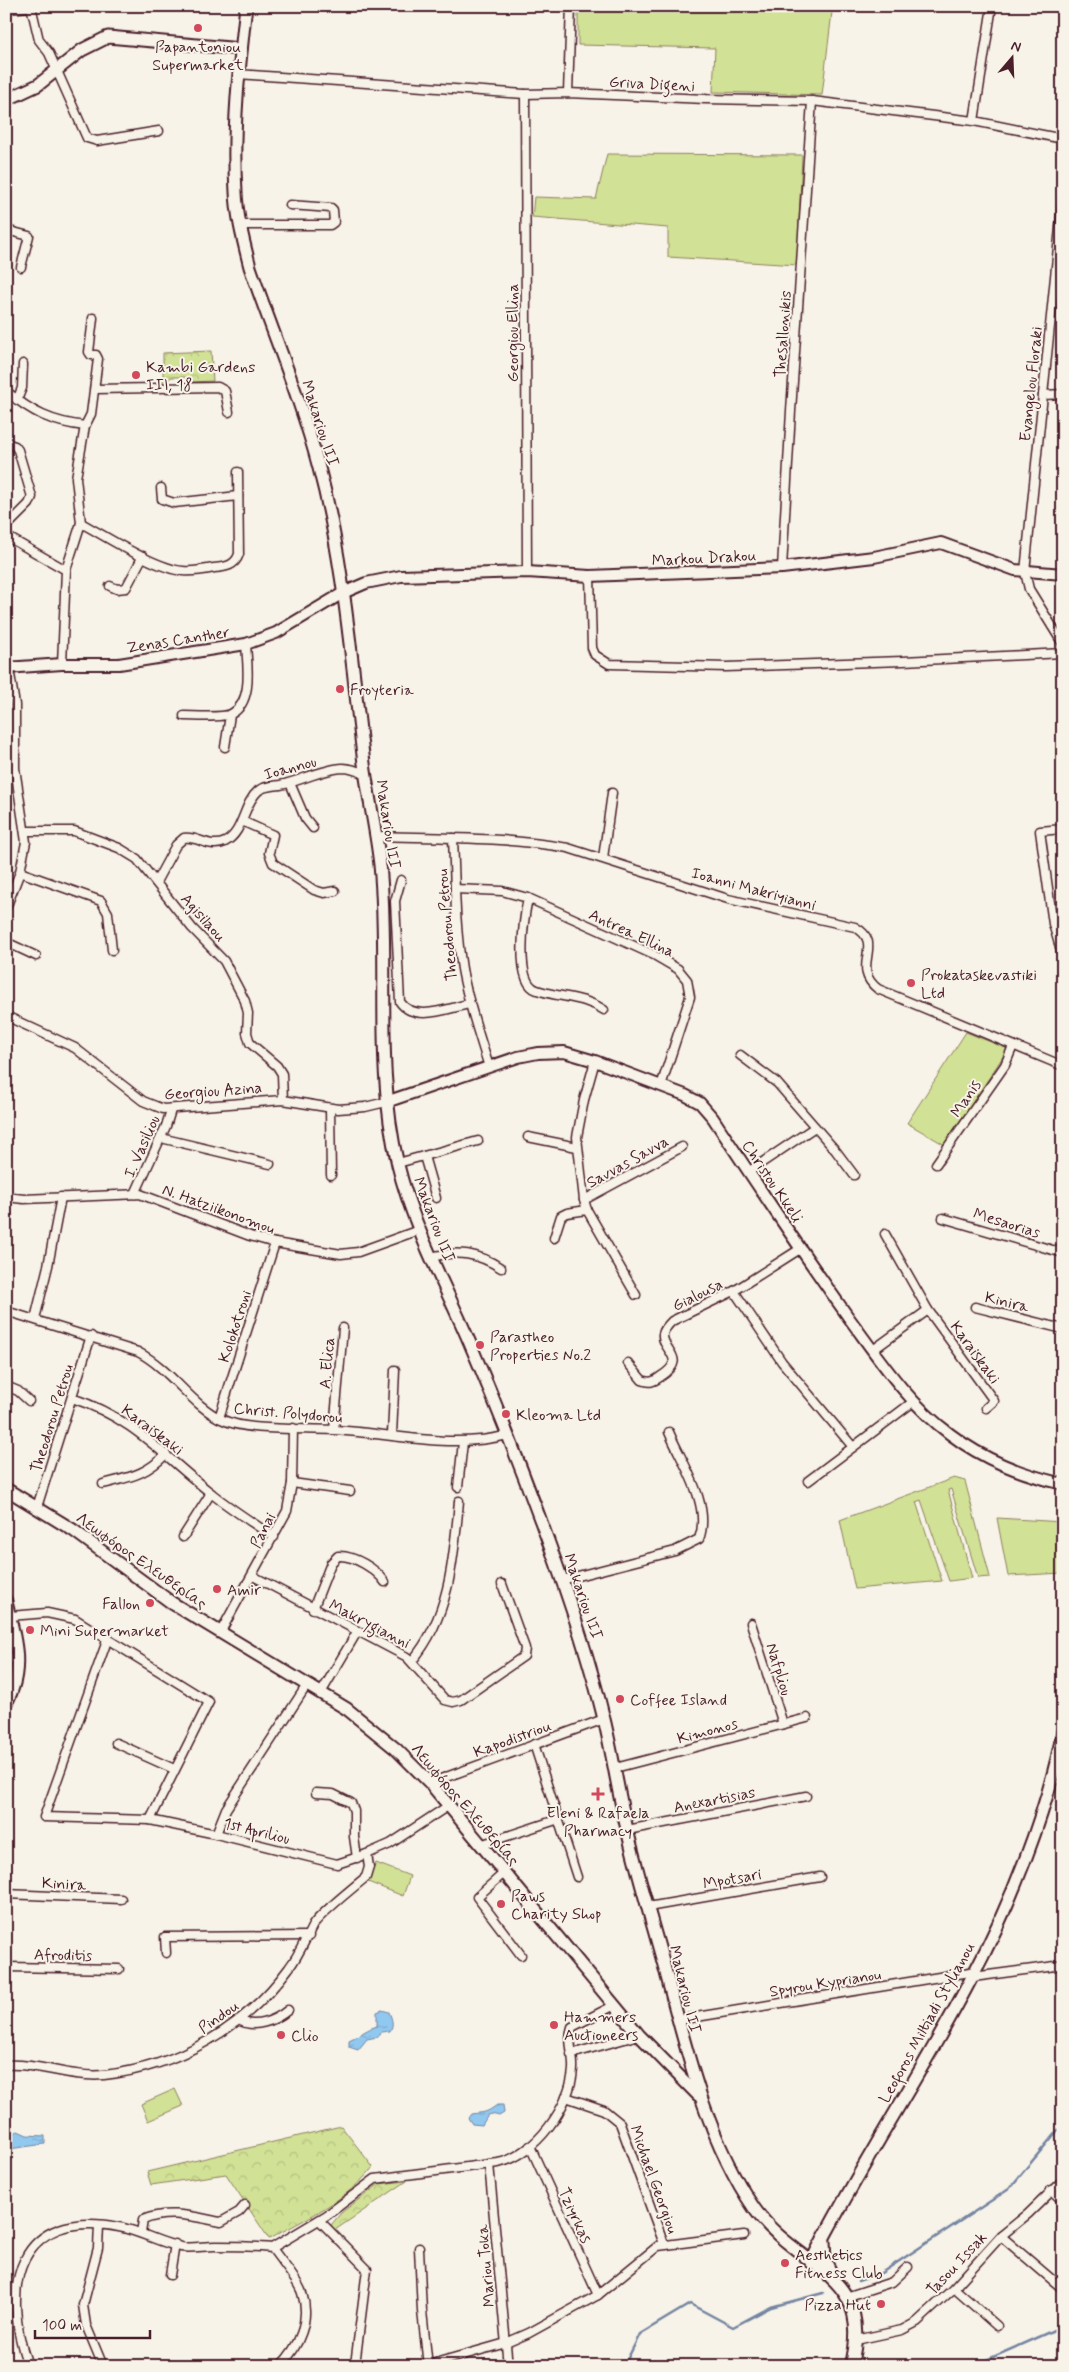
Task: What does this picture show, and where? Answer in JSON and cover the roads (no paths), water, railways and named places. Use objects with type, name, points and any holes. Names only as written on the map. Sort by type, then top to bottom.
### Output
[{"type":"main road","name":"Makariou III","points":[[246,6],[238,74],[235,144],[236,194],[240,224],[250,267],[304,417],[319,469],[332,529],[365,774],[377,836],[384,927],[384,1063],[386,1102],[398,1163],[419,1230],[468,1338],[508,1436],[579,1627],[604,1718],[627,1830],[686,2055],[701,2098],[744,2193],[762,2219],[790,2246],[834,2279],[848,2296],[856,2318],[856,2340],[852,2366]]},
{"type":"main road","points":[[6,100],[38,85],[91,44],[108,37],[241,49]]},
{"type":"main road","name":"Λεωφόρος Ελευθερίας","points":[[8,1493],[73,1530],[172,1603],[220,1634],[321,1693],[375,1730],[412,1763],[430,1783],[639,2035],[701,2098]]},
{"type":"main road","name":"Leoforos Miltiadi Stylianou","points":[[811,2262],[866,2159],[974,1974],[1005,1907],[1030,1841],[1053,1775],[1063,1731]]},
{"type":"main road","points":[[663,2059],[680,2059],[686,2055]]},
{"type":"main road","points":[[790,2246],[807,2249],[824,2236]]},
{"type":"main road","points":[[824,2236],[823,2252],[834,2279]]},
{"type":"street","points":[[6,9],[30,6],[39,40],[49,53],[87,138],[97,141],[159,132]]},
{"type":"street","points":[[568,93],[571,6]]},
{"type":"street","points":[[974,121],[992,6]]},
{"type":"street","name":"Griva Digeni","points":[[238,74],[525,94],[568,93],[812,101],[974,121],[1063,139]]},
{"type":"street","name":"Georgiou Ellina","points":[[525,94],[528,572]]},
{"type":"street","name":"Thesallonikis","points":[[782,568],[812,101]]},
{"type":"street","name":"Evangelou Floraki","points":[[1024,572],[1063,198]]},
{"type":"street","points":[[240,224],[330,224],[334,222],[334,210],[330,208],[290,205]]},
{"type":"street","points":[[6,230],[28,236],[21,267]]},
{"type":"street","points":[[62,664],[66,570],[81,523],[76,478],[85,426],[91,414],[98,359],[96,355],[91,355],[89,352],[93,318]]},
{"type":"street","points":[[17,400],[22,388],[22,364]]},
{"type":"street","points":[[95,389],[218,386],[225,391],[229,412]]},
{"type":"street","points":[[6,391],[49,420],[85,426]]},
{"type":"street","points":[[1043,395],[1063,394]]},
{"type":"street","points":[[6,443],[15,446],[18,450],[32,497],[29,504],[6,527]]},
{"type":"street","points":[[81,523],[143,556],[169,567],[184,571],[227,567],[237,558],[239,546],[238,472]]},
{"type":"street","points":[[161,488],[162,499],[174,503],[238,496]]},
{"type":"street","points":[[6,536],[66,570]]},
{"type":"street","name":"Markou Drakou","points":[[342,593],[366,583],[401,576],[528,572],[590,576],[782,568],[874,557],[941,543],[1024,572],[1063,574]]},
{"type":"street","points":[[110,586],[126,588],[143,556]]},
{"type":"street","points":[[1024,572],[1029,589],[1063,644]]},
{"type":"street","points":[[590,576],[592,648],[595,655],[609,664],[726,667],[1063,653]]},
{"type":"street","name":"Zenas Canther","points":[[8,668],[62,664],[119,664],[246,644],[276,633],[342,593]]},
{"type":"street","points":[[225,747],[230,715],[242,703],[245,693],[248,678],[246,644]]},
{"type":"street","points":[[6,908],[20,872],[25,850],[26,831],[15,768],[15,705],[8,668]]},
{"type":"street","points":[[184,716],[230,715]]},
{"type":"street","name":"Ioannou","points":[[156,882],[179,841],[188,838],[218,844],[230,838],[242,821],[258,790],[290,783],[338,768],[353,769],[365,774]]},
{"type":"street","points":[[290,783],[305,818],[313,828]]},
{"type":"street","points":[[603,858],[612,793]]},
{"type":"street","points":[[242,821],[273,835],[269,856],[273,863],[314,890],[324,893],[335,891]]},
{"type":"street","points":[[1063,828],[1040,831],[1053,924],[1063,957]]},
{"type":"street","name":"Agisilaou","points":[[26,831],[74,831],[107,842],[129,853],[156,882],[192,928],[217,952],[234,978],[247,1008],[248,1038],[252,1046],[280,1070],[283,1078],[283,1100]]},
{"type":"street","name":"Ioanni Makriyianni","points":[[377,836],[453,838],[552,845],[603,858],[728,899],[855,927],[863,931],[869,942],[865,970],[868,980],[878,990],[1063,1066]]},
{"type":"street","name":"Theodorou Petrou","points":[[453,838],[458,940],[469,1004],[489,1066]]},
{"type":"street","points":[[20,872],[101,901],[108,913],[112,950]]},
{"type":"street","points":[[401,880],[394,901],[400,1002],[408,1011],[419,1014],[469,1004]]},
{"type":"street","name":"Antrea Ellina","points":[[455,889],[502,891],[528,898],[654,955],[678,969],[687,980],[690,997],[661,1086]]},
{"type":"street","points":[[528,898],[523,934],[526,976],[532,987],[536,990],[588,1000],[604,1010]]},
{"type":"street","points":[[6,942],[36,956]]},
{"type":"street","name":"Georgiou Azina","points":[[7,1019],[75,1048],[142,1101],[155,1108],[171,1110],[283,1100],[330,1109],[365,1107],[386,1102]]},
{"type":"street","name":"Manis","points":[[936,1164],[1004,1065],[1013,1046]]},
{"type":"street","name":"Christou Kkeli","points":[[386,1102],[518,1057],[550,1052],[564,1052],[595,1061],[692,1098],[706,1110],[800,1250],[913,1402],[957,1440],[994,1462],[1021,1474],[1063,1484]]},
{"type":"street","points":[[740,1055],[777,1083],[854,1175]]},
{"type":"street","points":[[595,1061],[584,1100],[578,1147],[584,1200],[587,1210],[636,1295]]},
{"type":"street","points":[[330,1109],[331,1175]]},
{"type":"street","name":"I. Vasiliou","points":[[135,1194],[161,1138],[171,1110]]},
{"type":"street","points":[[748,1172],[815,1127]]},
{"type":"street","points":[[528,1137],[578,1147]]},
{"type":"street","points":[[161,1138],[270,1164]]},
{"type":"street","points":[[398,1163],[478,1141]]},
{"type":"street","name":"Savvas Savva","points":[[584,1200],[682,1147]]},
{"type":"street","points":[[424,1156],[436,1198]]},
{"type":"street","name":"N. Hatziikonomou","points":[[6,1197],[24,1199],[135,1194],[250,1236],[276,1243],[333,1253],[350,1253],[419,1230]]},
{"type":"street","points":[[35,1319],[48,1266],[60,1197]]},
{"type":"street","points":[[554,1238],[561,1216],[567,1212],[587,1210]]},
{"type":"street","name":"Mesaorias","points":[[943,1218],[1063,1253]]},
{"type":"street","name":"Karaiskaki","points":[[885,1234],[928,1310],[994,1401],[986,1408]]},
{"type":"street","name":"Kolokotroni","points":[[219,1418],[276,1243]]},
{"type":"street","name":"Gialousa","points":[[628,1363],[638,1378],[647,1382],[654,1381],[668,1372],[673,1359],[663,1338],[672,1321],[734,1291],[800,1250]]},
{"type":"street","points":[[431,1257],[446,1253],[475,1254],[501,1268]]},
{"type":"street","points":[[734,1291],[782,1362],[853,1447]]},
{"type":"street","name":"Kinira","points":[[975,1307],[1063,1329]]},
{"type":"street","points":[[873,1350],[928,1310]]},
{"type":"street","name":"Christ. Polydorou","points":[[6,1311],[91,1336],[152,1360],[171,1375],[205,1410],[219,1418],[236,1424],[334,1430],[463,1442],[486,1441],[508,1436]]},
{"type":"street","name":"A. Elica","points":[[334,1430],[343,1328]]},
{"type":"street","name":"Theodorou Petrou","points":[[37,1508],[91,1336]]},
{"type":"street","points":[[392,1435],[394,1370]]},
{"type":"street","points":[[6,1386],[18,1391],[29,1401]]},
{"type":"street","name":"Karaiskaki","points":[[72,1398],[102,1409],[124,1421],[211,1493],[274,1537]]},
{"type":"street","points":[[808,1481],[913,1402]]},
{"type":"street","name":"Panai","points":[[220,1634],[274,1537],[286,1511],[292,1483],[293,1428]]},
{"type":"street","points":[[562,1580],[675,1550],[699,1539],[702,1524],[694,1482],[683,1464],[669,1432]]},
{"type":"street","points":[[458,1487],[463,1442]]},
{"type":"street","points":[[103,1484],[131,1477],[148,1470],[166,1454]]},
{"type":"street","points":[[1021,1474],[1063,1490]]},
{"type":"street","points":[[292,1483],[350,1490]]},
{"type":"street","points":[[183,1537],[211,1493]]},
{"type":"street","points":[[412,1661],[420,1652],[434,1626],[450,1581],[459,1501]]},
{"type":"street","points":[[313,1609],[330,1563],[338,1556],[347,1557],[367,1566],[386,1582]]},
{"type":"street","name":"Makrygianni","points":[[253,1576],[412,1661],[444,1700],[453,1702],[461,1700],[521,1659],[525,1648],[502,1584]]},
{"type":"street","points":[[6,1600],[18,1657],[16,1679],[6,1704]]},
{"type":"street","points":[[10,1616],[47,1612],[75,1619],[209,1702],[150,1820]]},
{"type":"street","name":"Nafpliou","points":[[752,1623],[783,1724]]},
{"type":"street","points":[[321,1693],[357,1632]]},
{"type":"street","name":"1st Apriliou","points":[[108,1638],[44,1817],[150,1820],[216,1834],[330,1863],[342,1863],[367,1854],[404,1835],[448,1806]]},
{"type":"street","points":[[6,1659],[18,1657]]},
{"type":"street","points":[[216,1834],[226,1809],[307,1685]]},
{"type":"street","name":"Kapodistriou","points":[[430,1783],[604,1718]]},
{"type":"street","name":"Kimonos","points":[[614,1768],[806,1718]]},
{"type":"street","points":[[116,1743],[174,1769]]},
{"type":"street","points":[[534,1744],[559,1818],[576,1877]]},
{"type":"street","points":[[316,1793],[333,1794],[351,1803],[354,1812],[356,1858]]},
{"type":"street","name":"Anexartisias","points":[[627,1830],[806,1796]]},
{"type":"street","points":[[480,1844],[559,1818]]},
{"type":"street","name":"Pindou","points":[[6,2065],[40,2067],[79,2076],[129,2072],[188,2052],[207,2042],[239,2020],[275,1986],[289,1968],[309,1936],[314,1924],[366,1877],[370,1867],[367,1854]]},
{"type":"street","points":[[504,1873],[476,1897],[521,1955]]},
{"type":"street","name":"Mpotsari","points":[[648,1907],[820,1877]]},
{"type":"street","name":"Kinira","points":[[6,1894],[120,1899]]},
{"type":"street","points":[[166,1953],[165,1937],[309,1936]]},
{"type":"street","name":"Spyrou Kyprianou","points":[[678,2020],[974,1974],[1063,1965]]},
{"type":"street","name":"Afroditis","points":[[6,1967],[119,1969]]},
{"type":"street","points":[[28,2366],[16,2306],[20,2270],[26,2256],[42,2235],[54,2229],[99,2225],[141,2233],[181,2247],[244,2246],[272,2248],[319,2220],[375,2179],[510,2160],[530,2146],[559,2114],[566,2098],[573,2068],[569,2035],[572,2027],[615,2006]]},
{"type":"street","points":[[239,2020],[245,2024],[263,2022],[288,2010]]},
{"type":"street","points":[[571,2054],[639,2035]]},
{"type":"street","name":"Michael Georgiou","points":[[566,2098],[604,2110],[620,2123],[664,2244]]},
{"type":"street","name":"Tziyrkas","points":[[530,2146],[598,2295]]},
{"type":"street","name":"Mariou Toka","points":[[489,2164],[508,2366]]},
{"type":"street","name":"Tasou Issak","points":[[856,2340],[909,2328],[954,2288],[1001,2236],[1028,2214],[1063,2180]]},
{"type":"street","points":[[1051,2190],[1063,2201]]},
{"type":"street","points":[[141,2233],[143,2220],[153,2216],[176,2213],[221,2222],[238,2212],[245,2205]]},
{"type":"street","points":[[319,2220],[367,2270],[355,2364]]},
{"type":"street","points":[[99,2225],[98,2248],[83,2305],[86,2324],[103,2366]]},
{"type":"street","points":[[419,2248],[422,2311],[428,2365],[506,2343],[529,2333],[598,2295],[652,2248],[664,2244],[744,2235]]},
{"type":"street","points":[[1001,2236],[1063,2289]]},
{"type":"street","points":[[170,2275],[175,2244]]},
{"type":"street","points":[[272,2248],[302,2292],[306,2317],[293,2353],[280,2366]]},
{"type":"street","points":[[848,2296],[892,2282],[908,2267]]},
{"type":"street","points":[[954,2288],[997,2326]]},
{"type":"street","points":[[6,2305],[16,2306]]},
{"type":"water","points":[[382,2010],[389,2012],[392,2020],[390,2031],[381,2032],[377,2037],[367,2039],[358,2050],[349,2047],[349,2040],[377,2026],[377,2012]]},
{"type":"water","points":[[497,2105],[503,2105],[504,2113],[499,2116],[488,2115],[482,2125],[472,2124],[468,2118],[471,2114],[482,2113]]},
{"type":"water","points":[[18,2131],[27,2135],[45,2136],[45,2144],[9,2149],[6,2145],[6,2137]]},
{"type":"waterway","points":[[858,2281],[881,2273],[1009,2189],[1058,2130],[1063,2129]]},
{"type":"waterway","points":[[624,2366],[640,2334],[690,2304],[733,2327],[771,2307],[823,2293]]},
{"type":"waterway","points":[[968,2366],[984,2361],[1063,2326]]},
{"type":"place","name":"Papantoniou Supermarket","points":[[198,28]]},
{"type":"place","name":"Kambi Gardens III, 18","points":[[136,375]]},
{"type":"place","name":"Froyteria","points":[[340,689]]},
{"type":"place","name":"Prokataskevastiki Ltd","points":[[911,983]]},
{"type":"place","name":"Parastheo Properties No.2","points":[[480,1345]]},
{"type":"place","name":"Kleoma Ltd","points":[[506,1414]]},
{"type":"place","name":"Amir","points":[[217,1589]]},
{"type":"place","name":"Fallon","points":[[150,1603]]},
{"type":"place","name":"Mini Supermarket","points":[[30,1630]]},
{"type":"place","name":"Coffee Island","points":[[620,1699]]},
{"type":"place","name":"Eleni & Rafaela Pharmacy","points":[[598,1794]]},
{"type":"place","name":"Paws Charity Shop","points":[[501,1904]]},
{"type":"place","name":"Hammers Auctioneers","points":[[554,2025]]},
{"type":"place","name":"Clio","points":[[281,2035]]},
{"type":"place","name":"Aesthetics Fitness Club","points":[[785,2263]]},
{"type":"place","name":"Pizza Hut","points":[[881,2304]]}]
